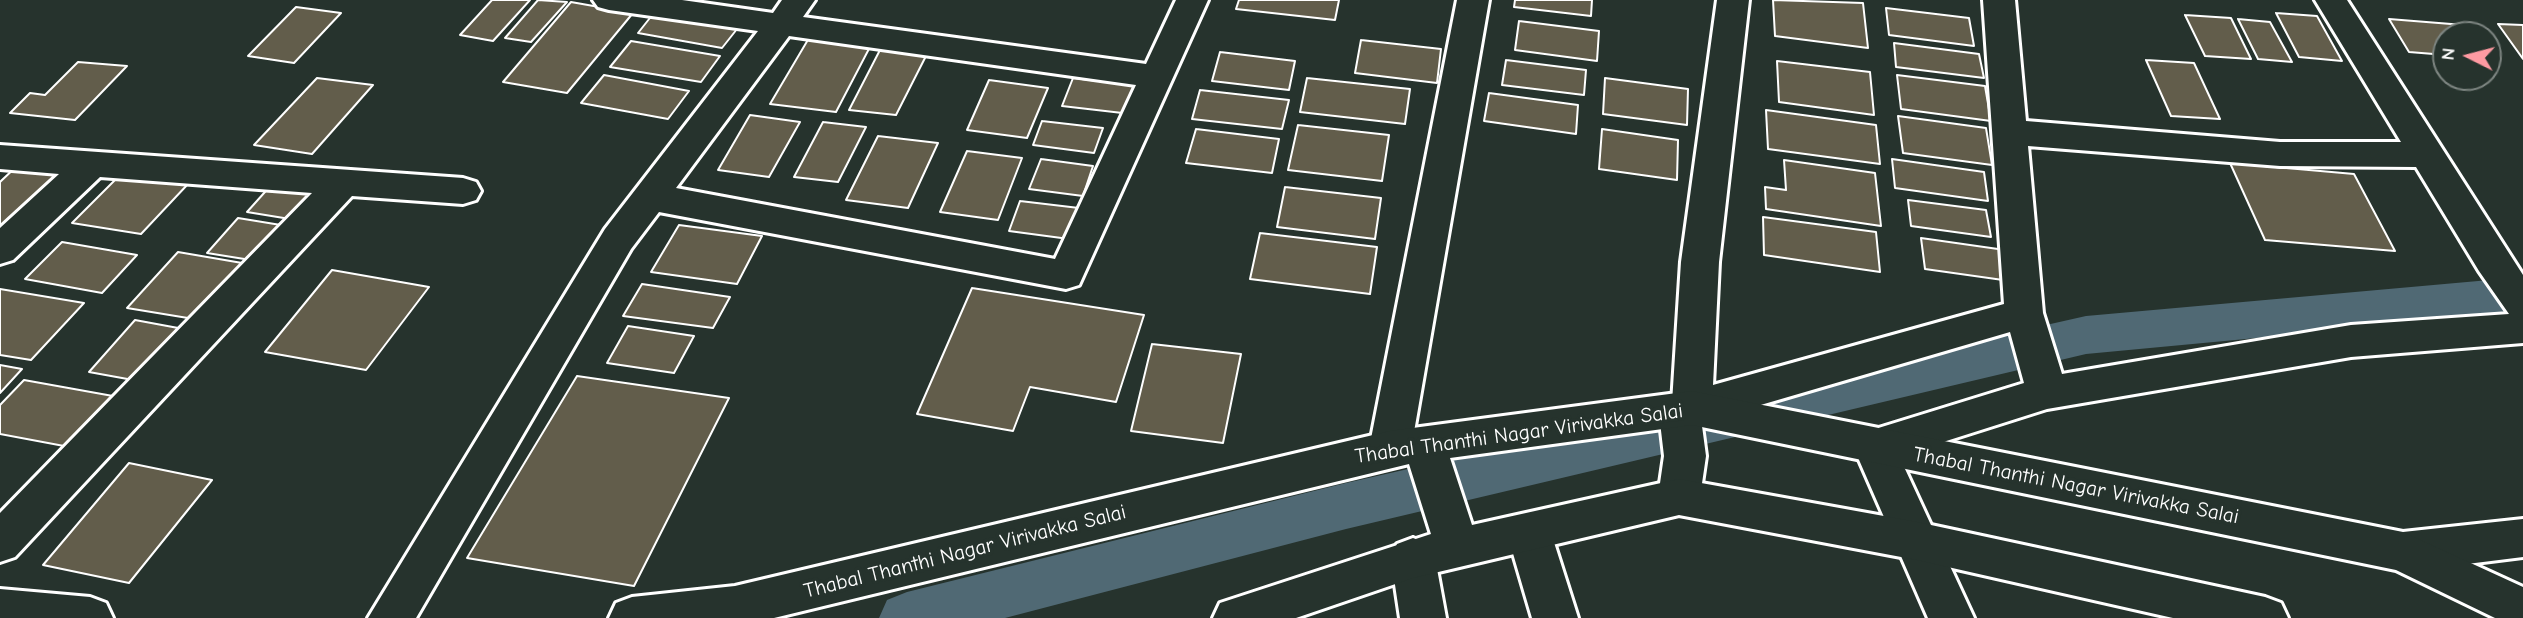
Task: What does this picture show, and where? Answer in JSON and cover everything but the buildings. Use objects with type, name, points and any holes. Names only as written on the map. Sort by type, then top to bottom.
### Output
[{"type":"street","points":[[609,0],[790,12],[1158,77]]},
{"type":"street","points":[[651,197],[1066,275],[1192,0]]},
{"type":"street","points":[[1458,549],[1407,447],[1472,0]]},
{"type":"street","points":[[1733,0],[1700,262],[1691,439],[2024,314]]},
{"type":"street","points":[[1999,0],[2024,314],[2047,392]]},
{"type":"street","points":[[2332,0],[2493,261],[2523,304]]},
{"type":"street","points":[[391,618],[618,239],[790,12]]},
{"type":"street","points":[[2010,132],[2280,153],[2429,155]]},
{"type":"street","points":[[0,157],[463,191]]},
{"type":"street","points":[[0,250],[93,163]]},
{"type":"street","points":[[0,543],[345,181]]},
{"type":"street","points":[[1951,618],[1874,446],[2047,392],[2351,341],[2523,328]]},
{"type":"street","name":"Thabal Thanthi Nagar Virivakka Salai","points":[[632,618],[735,607],[1407,447],[1691,439],[1768,424],[2403,552],[2523,609]]},
{"type":"street","name":"Thabal Thanthi Nagar Virivakka Salai","points":[[1236,618],[1413,558],[1529,533],[1691,439]]},
{"type":"street","name":"Thabal Thanthi Nagar Virivakka Salai","points":[[1691,439],[1917,541],[2265,618]]},
{"type":"street","points":[[1529,533],[1555,618]]},
{"type":"street","points":[[2403,552],[2523,538]]},
{"type":"street","points":[[1413,558],[1423,618]]},
{"type":"street","points":[[0,610],[90,618]]},
{"type":"waterway","points":[[907,618],[1346,506],[2086,335],[2523,295]]}]
